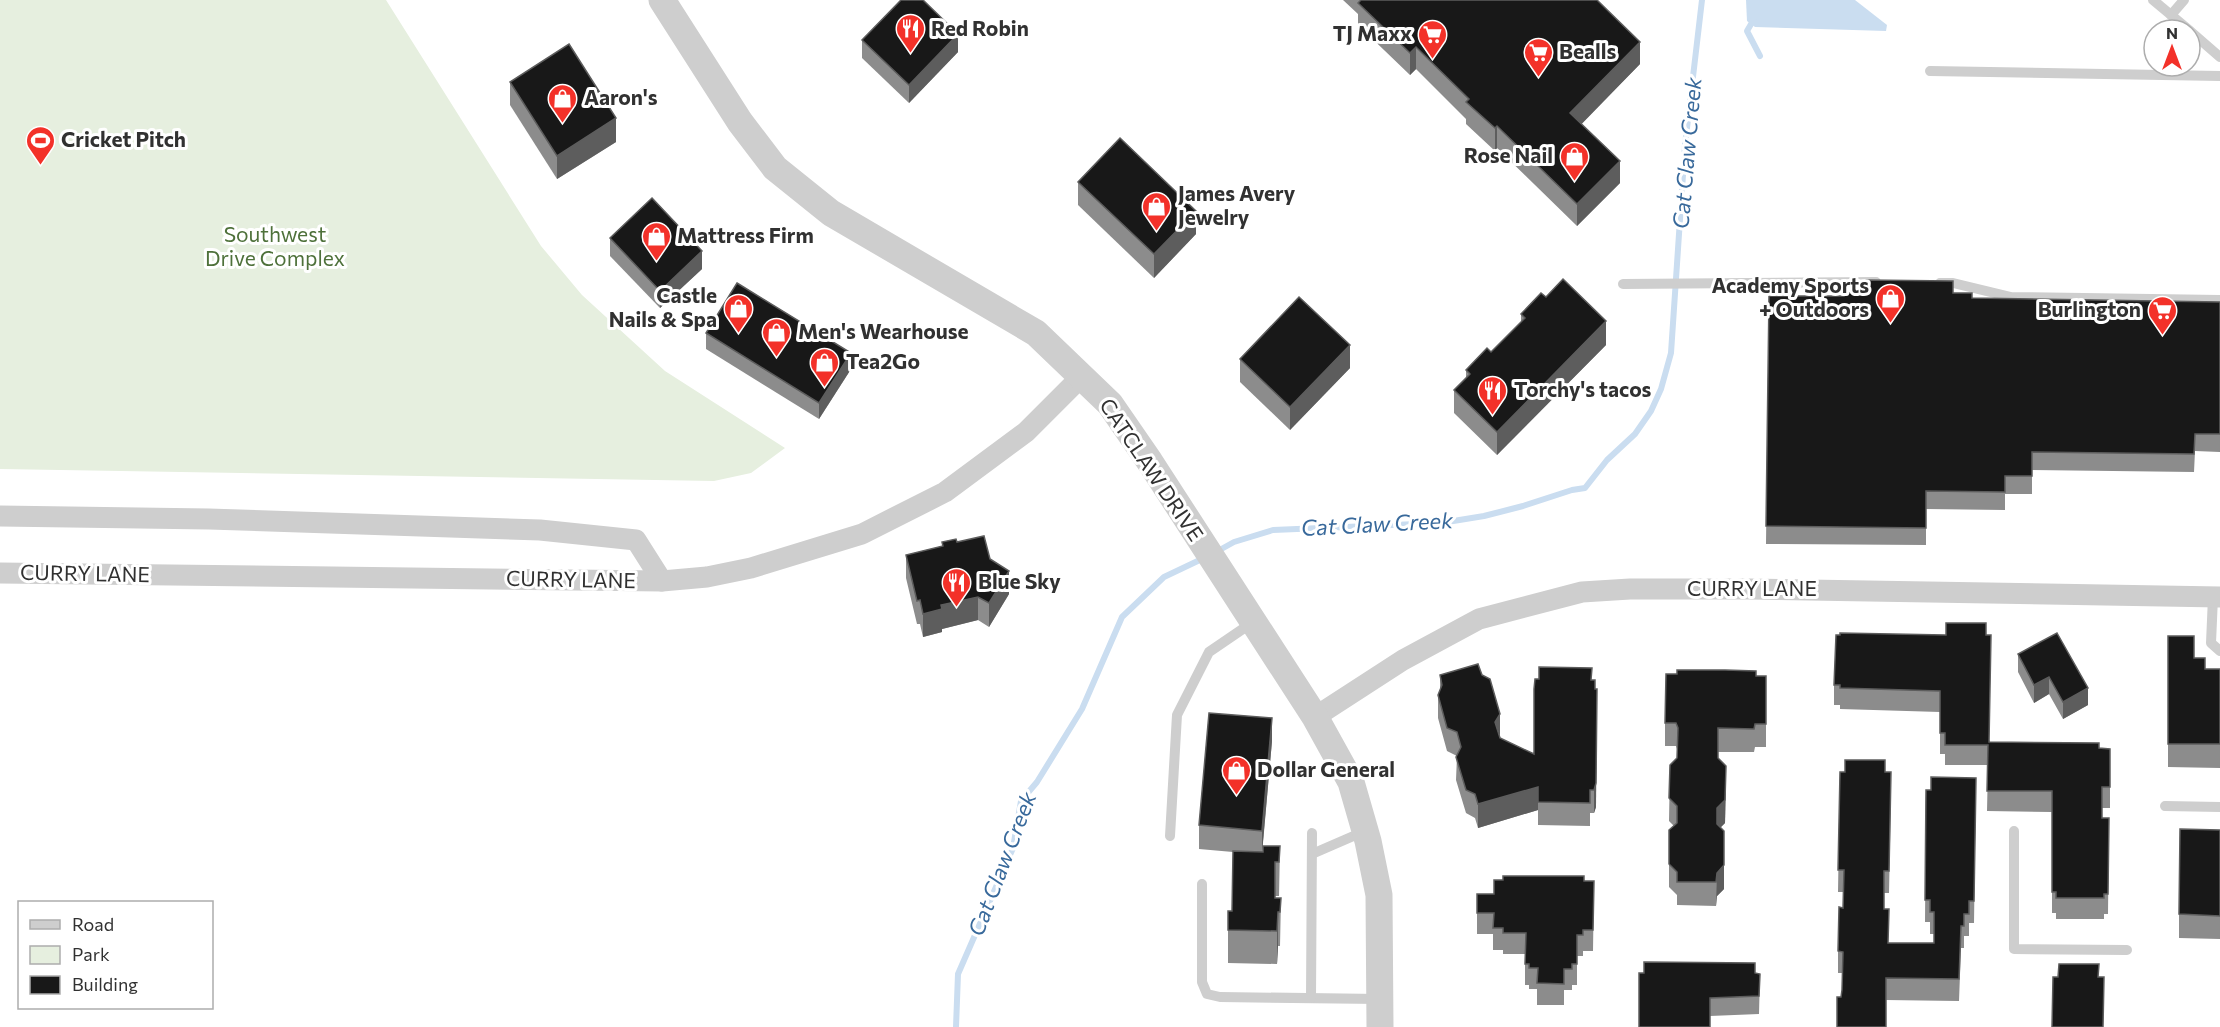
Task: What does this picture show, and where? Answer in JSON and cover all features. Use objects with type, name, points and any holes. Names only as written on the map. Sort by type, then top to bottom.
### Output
[{"type":"street","name":"CATCLAW DRIVE","points":[[662,0],[740,122],[775,168],[831,213],[1036,333],[1110,404],[1315,717],[1352,782],[1379,895],[1380,1027]]},
{"type":"street","name":"CURRY LANE","points":[[0,573],[662,581],[707,577],[752,568],[862,534],[945,492],[1026,432],[1082,376]]},
{"type":"street","points":[[0,516],[209,519],[540,530],[636,540],[662,581]]},
{"type":"street","name":"CURRY LANE","points":[[1315,717],[1403,660],[1479,619],[1582,592],[1630,589],[1749,589],[2216,597]]},
{"type":"lane","points":[[2153,0],[2174,18]]},
{"type":"lane","points":[[2171,15],[2184,0]]},
{"type":"lane","points":[[2202,40],[2218,52]]},
{"type":"lane","points":[[1930,71],[2220,76]]},
{"type":"lane","points":[[1623,284],[1885,282]]},
{"type":"lane","points":[[1929,283],[1953,283],[2011,297],[2220,300]]},
{"type":"lane","points":[[2216,597],[2211,643],[2220,651]]},
{"type":"lane","points":[[1170,836],[1177,715],[1209,652],[1253,622]]},
{"type":"lane","points":[[2165,806],[2220,807]]},
{"type":"lane","points":[[1312,854],[1365,831]]},
{"type":"lane","points":[[2014,831],[2014,949],[2127,950]]},
{"type":"lane","points":[[1311,998],[1312,833]]},
{"type":"lane","points":[[1202,884],[1202,982],[1207,994],[1220,997],[1381,999]]},
{"type":"green space","name":"Southwest Drive Complex","points":[[0,0],[386,0],[541,246],[582,295],[665,371],[785,448],[751,473],[714,481],[0,469]]},
{"type":"water","points":[[1746,0],[1855,0],[1887,25],[1886,31],[1755,27],[1747,21]]},
{"type":"building","name":"Red Robin","points":[[901,0],[923,0],[958,34],[909,85],[862,40]]},
{"type":"building","name":"Bealls","points":[[1361,0],[1597,0],[1640,42],[1570,113],[1620,161],[1577,204],[1497,126],[1495,128],[1466,102],[1469,99],[1416,47],[1410,53],[1358,3]]},
{"type":"building","name":"Aaron's","points":[[569,44],[616,118],[557,156],[510,82]]},
{"type":"building","points":[[1120,138],[1196,211],[1154,254],[1078,182]]},
{"type":"building","name":"Mattress Firm","points":[[652,198],[702,251],[660,291],[610,238]]},
{"type":"building","points":[[1563,279],[1606,321],[1497,432],[1454,390],[1470,374],[1466,370],[1487,348],[1491,352],[1525,318],[1521,314],[1541,293],[1546,297]]},
{"type":"building","points":[[1864,280],[1953,281],[1953,293],[1972,293],[1972,298],[2220,302],[2220,434],[2195,434],[2194,454],[2032,452],[2032,476],[2005,476],[2005,492],[1926,491],[1926,528],[1766,526],[1769,296],[1844,296],[1844,293],[1863,293]]},
{"type":"building","points":[[737,283],[851,353],[819,403],[706,333]]},
{"type":"building","points":[[1299,297],[1350,345],[1290,407],[1240,359]]},
{"type":"building","points":[[984,536],[990,559],[1009,571],[989,603],[978,597],[941,605],[942,609],[923,614],[920,600],[917,601],[906,555],[943,546],[942,542],[956,539],[957,542]]},
{"type":"building","points":[[1946,623],[1986,623],[1986,635],[1991,635],[1989,742],[2099,743],[2099,748],[2110,749],[2110,787],[2102,787],[2102,818],[2109,818],[2108,894],[2104,894],[2104,898],[2056,898],[2056,892],[2052,892],[2052,791],[1987,791],[1988,745],[1945,745],[1945,733],[1940,733],[1940,691],[1840,688],[1840,685],[1834,685],[1836,635],[1840,633],[1946,635]]},
{"type":"building","points":[[2057,633],[2088,688],[2063,702],[2049,677],[2034,685],[2018,654]]},
{"type":"building","points":[[2168,636],[2194,636],[2194,658],[2205,658],[2205,669],[2220,669],[2220,744],[2168,744]]},
{"type":"building","points":[[1478,664],[1482,675],[1490,679],[1500,714],[1495,722],[1500,738],[1534,754],[1534,689],[1535,679],[1539,679],[1539,667],[1592,668],[1591,680],[1595,680],[1595,689],[1597,689],[1596,783],[1594,790],[1590,790],[1590,803],[1538,802],[1538,787],[1478,804],[1475,794],[1466,790],[1456,757],[1461,747],[1457,732],[1447,728],[1438,695],[1442,685],[1440,675]]},
{"type":"building","points":[[1677,670],[1756,671],[1756,676],[1766,676],[1766,724],[1755,724],[1754,729],[1718,728],[1718,758],[1726,766],[1725,800],[1717,808],[1717,824],[1724,831],[1724,865],[1717,873],[1716,882],[1677,882],[1677,872],[1669,864],[1669,830],[1677,823],[1677,806],[1669,798],[1670,765],[1677,758],[1678,728],[1676,723],[1665,723],[1666,674],[1677,674]]},
{"type":"building","name":"Dollar General","points":[[1209,713],[1272,718],[1262,831],[1199,825]]},
{"type":"building","points":[[1845,760],[1885,760],[1885,772],[1891,772],[1889,871],[1884,871],[1884,909],[1889,909],[1888,943],[1934,943],[1934,912],[1930,912],[1930,900],[1925,900],[1926,790],[1931,790],[1931,777],[1976,778],[1974,901],[1969,901],[1969,914],[1964,914],[1964,926],[1961,926],[1959,979],[1886,978],[1886,1027],[1837,1027],[1837,997],[1841,997],[1842,990],[1843,952],[1838,951],[1839,907],[1843,908],[1844,870],[1838,870],[1840,772],[1845,772]]},
{"type":"building","points":[[2180,829],[2220,830],[2220,916],[2179,914]]},
{"type":"building","points":[[1263,846],[1280,846],[1279,862],[1275,862],[1275,898],[1281,898],[1277,931],[1228,930],[1228,911],[1232,911],[1233,851],[1263,852]]},
{"type":"building","points":[[1503,876],[1584,876],[1584,881],[1594,881],[1593,930],[1583,930],[1583,935],[1577,935],[1577,964],[1572,964],[1572,969],[1564,969],[1564,984],[1537,983],[1538,968],[1529,968],[1529,964],[1525,964],[1526,933],[1503,933],[1503,928],[1493,928],[1494,913],[1477,913],[1477,894],[1494,894],[1494,880],[1503,880]]},
{"type":"building","points":[[1644,962],[1755,963],[1755,973],[1760,974],[1759,996],[1710,998],[1710,1027],[1639,1027],[1639,973],[1644,973]]},
{"type":"building","points":[[2059,964],[2099,964],[2098,977],[2104,977],[2103,1027],[2052,1027],[2053,977],[2058,977]]},
{"type":"waterway","name":"Cat Claw Creek","points":[[1216,552],[1234,542],[1273,530],[1441,523],[1484,516],[1523,506],[1585,488],[1607,460],[1635,434],[1651,411],[1661,389],[1671,353],[1685,145],[1702,0]]},
{"type":"waterway","points":[[1754,19],[1747,31],[1760,56]]},
{"type":"waterway","name":"Cat Claw Creek","points":[[956,1027],[958,974],[1013,848],[1021,801],[1037,782],[1082,709],[1122,617],[1164,577],[1204,558]]},
{"type":"place","name":"Red Robin","points":[[910,54]]},
{"type":"place","name":"TJ Maxx","points":[[1433,60]]},
{"type":"place","name":"Bealls","points":[[1538,78]]},
{"type":"place","name":"Aaron's","points":[[563,124]]},
{"type":"place","name":"Cricket Pitch","points":[[40,166]]},
{"type":"place","name":"Rose Nail","points":[[1574,182]]},
{"type":"place","name":"James Avery Jewelry","points":[[1157,232]]},
{"type":"place","name":"Mattress Firm","points":[[656,262]]},
{"type":"place","name":"Academy Sports + Outdoors","points":[[1890,324]]},
{"type":"place","name":"Castle Nails & Spa","points":[[738,334]]},
{"type":"place","name":"Burlington","points":[[2162,336]]},
{"type":"place","name":"Men's Wearhouse","points":[[777,358]]},
{"type":"place","name":"Tea2Go","points":[[825,388]]},
{"type":"place","name":"Torchy's tacos","points":[[1493,416]]},
{"type":"place","name":"Blue Sky","points":[[957,608]]},
{"type":"place","name":"Dollar General","points":[[1236,796]]}]
